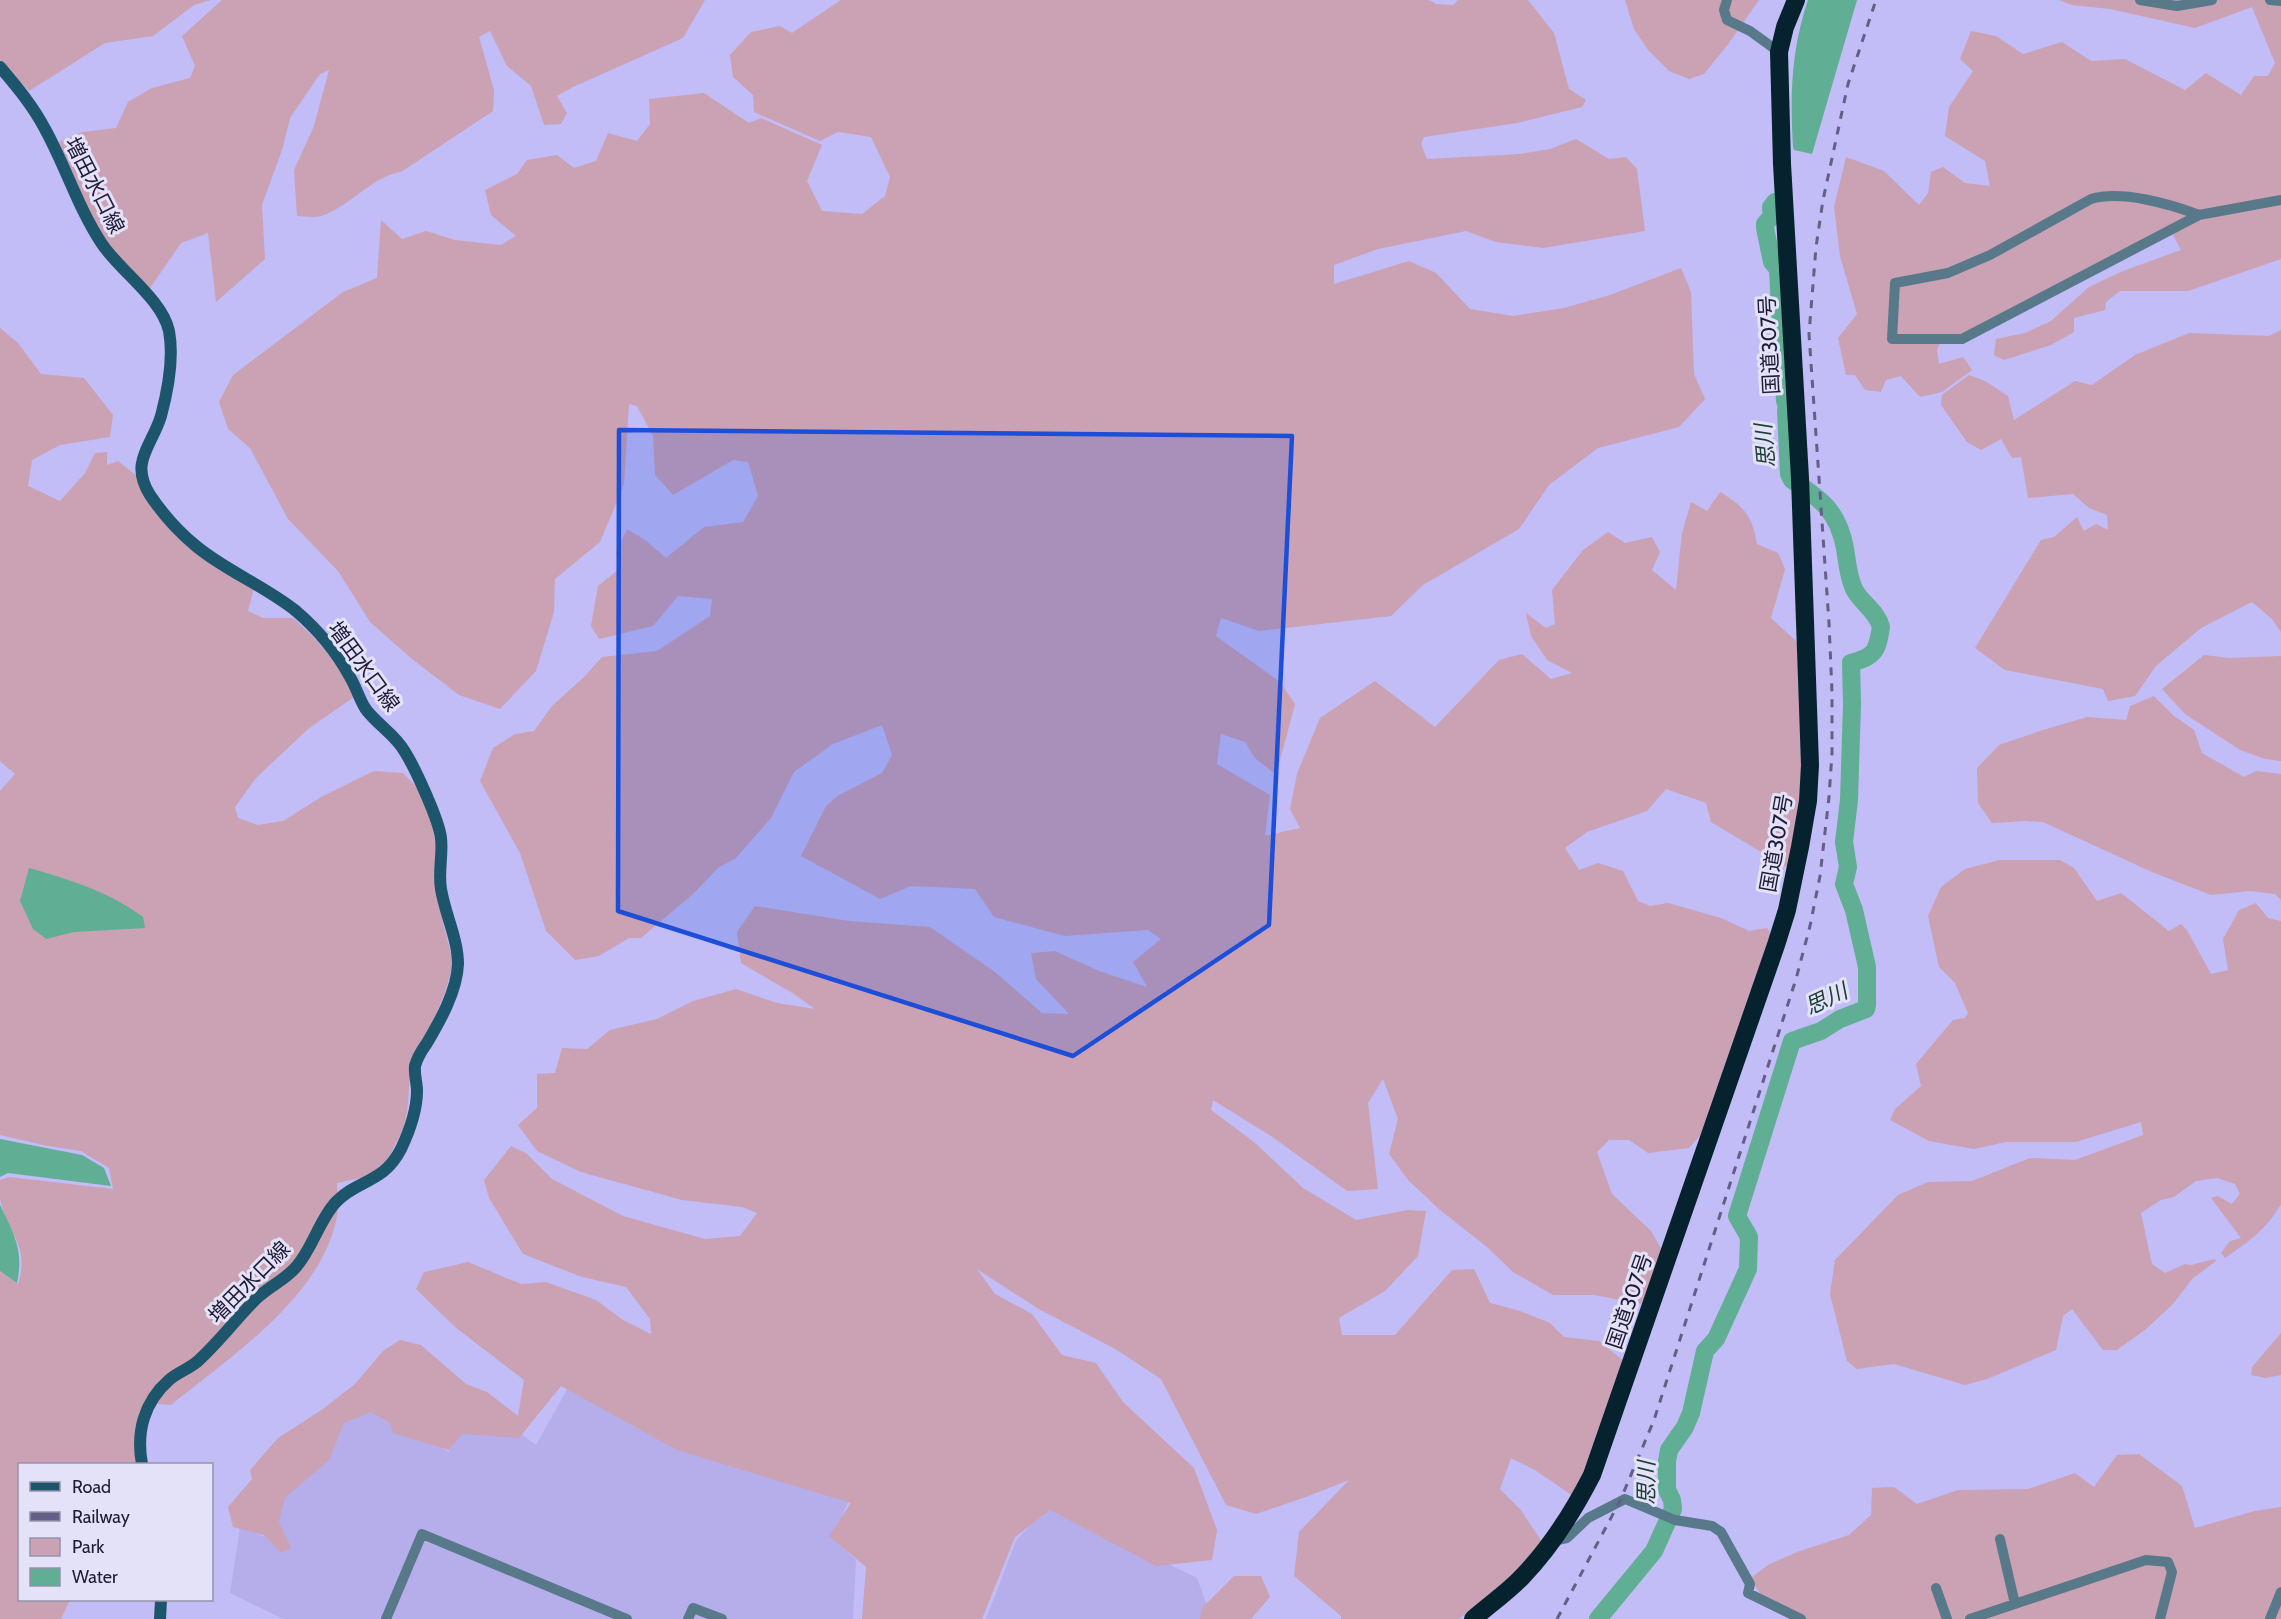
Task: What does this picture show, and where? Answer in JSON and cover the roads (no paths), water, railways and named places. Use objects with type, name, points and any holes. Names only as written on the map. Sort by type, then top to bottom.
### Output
[{"type":"highway","name":"国道307号","points":[[1473,1619],[1522,1578],[1553,1541],[1568,1521],[1592,1474],[1787,910],[1806,813],[1810,765],[1800,484],[1782,164],[1779,52],[1785,27],[1796,0]]},
{"type":"main road","name":"増田水口線","points":[[0,67],[23,94],[46,130],[79,204],[104,247],[158,308],[168,325],[171,362],[160,420],[143,455],[140,468],[142,479],[150,494],[176,527],[198,548],[272,593],[306,621],[351,677],[369,713],[405,750],[439,828],[442,846],[440,887],[458,961],[454,985],[416,1062],[417,1102],[400,1150],[378,1177],[345,1194],[335,1203],[305,1256],[293,1271],[260,1295],[202,1357],[190,1368],[168,1381],[155,1395],[147,1407],[142,1424],[139,1442],[142,1463]]},
{"type":"main road","points":[[160,1619],[161,1601]]},
{"type":"street","points":[[1727,0],[1724,10],[1727,20],[1750,31],[1779,52]]},
{"type":"street","points":[[2140,0],[2177,6],[2212,0]]},
{"type":"street","points":[[2270,0],[2281,1]]},
{"type":"street","points":[[2199,215],[2175,206],[2124,197],[2103,195],[2091,199],[1990,255],[1948,273],[1896,283],[1892,339],[1962,339],[2199,215],[2281,200]]},
{"type":"street","points":[[1553,1541],[1567,1538],[1588,1518],[1625,1499],[1670,1518],[1712,1526],[1721,1532],[1750,1584],[1748,1593],[1801,1619]]},
{"type":"street","points":[[386,1619],[422,1534],[627,1619]]},
{"type":"street","points":[[2000,1539],[2015,1604]]},
{"type":"street","points":[[1970,1619],[2146,1560],[2168,1562],[2172,1572],[2160,1619]]},
{"type":"street","points":[[1936,1588],[1947,1619]]},
{"type":"street","points":[[2270,1619],[2281,1592]]},
{"type":"street","points":[[688,1619],[693,1608],[722,1619]]},
{"type":"water","points":[[1808,0],[1857,0],[1812,154],[1794,150],[1792,128],[1795,55]]},
{"type":"water","points":[[29,868],[74,882],[117,900],[143,917],[145,928],[74,932],[46,939],[33,929],[20,901]]},
{"type":"water","points":[[0,1139],[82,1155],[104,1168],[111,1186],[8,1173],[0,1177]]},
{"type":"water","points":[[0,1205],[18,1251],[17,1283],[0,1271]]},
{"type":"waterway","name":"思川","points":[[1775,202],[1771,207],[1772,216],[1765,224],[1765,228],[1772,262],[1778,269],[1785,401]]},
{"type":"waterway","name":"思川","points":[[1598,1619],[1654,1551],[1673,1509],[1667,1490],[1669,1450],[1685,1427],[1691,1413],[1705,1351],[1716,1339],[1748,1269],[1749,1237],[1737,1216],[1792,1041],[1821,1031],[1840,1019],[1866,1009],[1867,1005],[1867,967],[1854,910],[1844,884],[1848,867],[1844,842],[1849,800],[1851,663],[1874,652],[1881,627],[1876,616],[1854,589],[1842,535],[1833,515],[1812,493],[1792,480],[1789,474],[1786,410]]},
{"type":"railway","points":[[1557,1619],[1620,1501],[1654,1420],[1796,979],[1820,876],[1832,753],[1832,692],[1809,334],[1816,247],[1823,200],[1848,84],[1876,0]]}]
